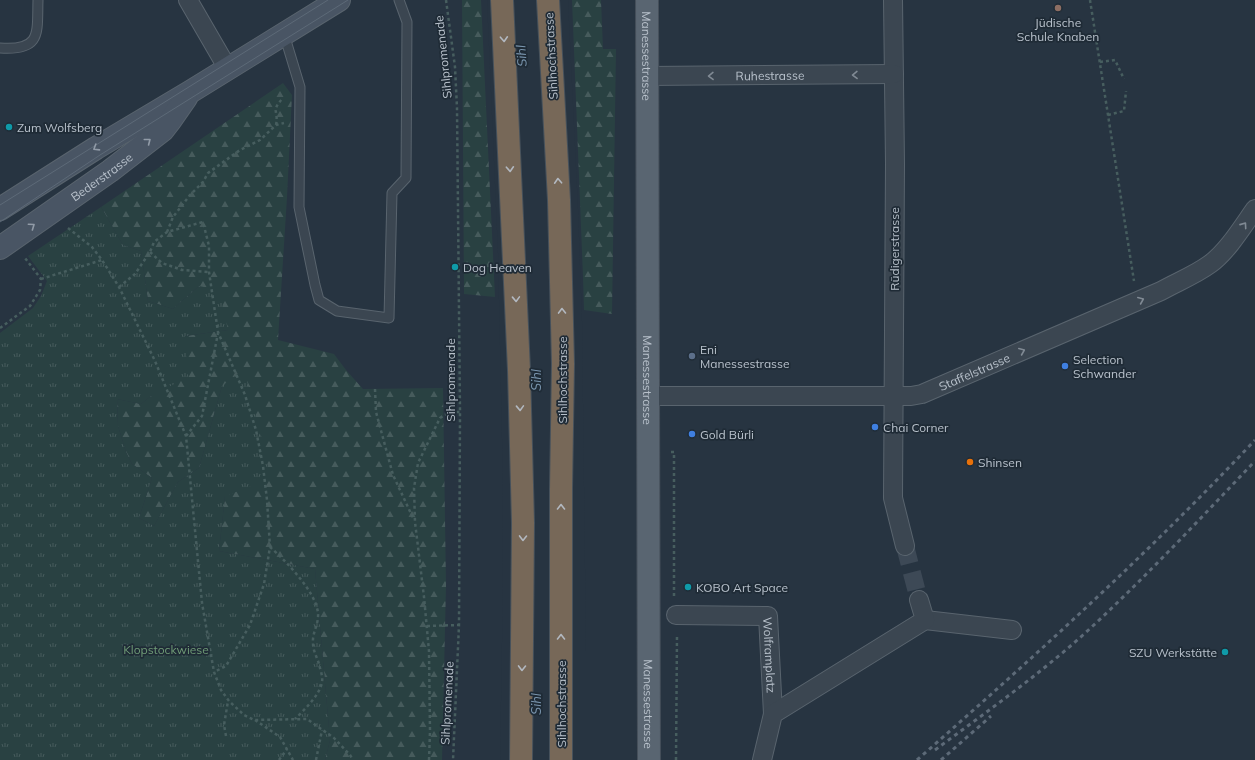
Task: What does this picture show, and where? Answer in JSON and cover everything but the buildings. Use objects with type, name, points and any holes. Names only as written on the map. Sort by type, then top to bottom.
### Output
[{"type":"highway","points":[[502,0],[519,370],[523,523],[521,760]]},
{"type":"highway","name":"Sihlhochstrasse","points":[[548,0],[559,200],[563,364],[561,489],[561,760]]},
{"type":"main road","name":"Bederstrasse","points":[[0,209],[96,148],[339,0]]},
{"type":"main road","name":"Manessestrasse","points":[[646,0],[649,760]]},
{"type":"main road","name":"Bederstrasse","points":[[0,248],[110,171],[162,130],[190,92]]},
{"type":"street","points":[[188,0],[228,69]]},
{"type":"street","name":"Rüdigerstrasse","points":[[893,0],[895,156],[893,498],[905,546]]},
{"type":"street","name":"Ruhestrasse","points":[[647,76],[894,74]]},
{"type":"street","name":"Staffelstrasse","points":[[648,396],[911,396],[922,394],[1162,291],[1210,264],[1239,233],[1255,209]]},
{"type":"street","points":[[919,600],[925,620],[1012,630]]},
{"type":"street","name":"Wolframplatz","points":[[676,615],[768,616],[773,714],[762,760]]},
{"type":"street","name":"Wolframplatz","points":[[773,714],[925,620]]},
{"type":"lane","points":[[0,48],[15,49],[28,45],[37,34],[38,0]]},
{"type":"lane","points":[[284,34],[300,87],[299,207],[319,300],[337,311],[389,318],[392,193],[406,178],[407,22],[399,0]]},
{"type":"path","name":"Sihlpromenade","points":[[446,0],[455,67],[457,108],[460,412],[460,625],[453,760]]},
{"type":"path","points":[[1090,0],[1137,301]]},
{"type":"path","points":[[1100,62],[1115,60],[1124,79]]},
{"type":"path","points":[[1108,116],[1124,112],[1126,91]]},
{"type":"path","points":[[167,232],[173,217],[190,195],[203,182],[208,173],[240,150],[260,140],[276,125],[281,123],[300,124]]},
{"type":"path","points":[[119,287],[135,274],[150,252],[154,242],[167,232],[203,222],[209,246],[209,272],[218,332],[245,395],[256,430],[263,466],[270,547],[264,584],[250,625],[226,666],[214,672]]},
{"type":"path","points":[[67,228],[92,247],[119,287],[155,361],[186,436],[202,603],[214,672],[221,690],[228,701],[244,715],[280,737],[292,760]]},
{"type":"path","points":[[150,252],[162,263],[182,270],[209,272]]},
{"type":"path","points":[[0,328],[30,306],[40,290],[41,279],[24,257]]},
{"type":"path","points":[[41,279],[102,260]]},
{"type":"path","points":[[186,436],[202,416],[218,332]]},
{"type":"path","points":[[375,389],[376,412],[393,475],[415,522]]},
{"type":"path","points":[[429,760],[429,651],[415,522],[414,488],[418,464],[440,418],[451,412],[460,412]]},
{"type":"path","points":[[674,452],[676,760]]},
{"type":"path","points":[[270,547],[279,554],[301,580],[314,598],[318,613],[318,624],[314,632],[312,642],[313,650],[318,661],[323,681],[320,689],[311,702],[295,719]]},
{"type":"path","points":[[427,626],[460,625]]},
{"type":"path","points":[[226,736],[224,725],[228,701]]},
{"type":"path","points":[[254,720],[307,719],[334,738],[353,760]]},
{"type":"path","points":[[316,760],[322,730]]},
{"type":"path","points":[[280,760],[287,749]]},
{"type":"path","points":[[349,760],[350,755]]},
{"type":"green space","points":[[462,0],[481,0],[495,297],[464,294]]},
{"type":"green space","points":[[572,0],[601,0],[603,49],[616,49],[612,314],[584,310]]},
{"type":"green space","points":[[283,83],[292,95],[278,340],[334,354],[363,389],[443,388],[446,585],[442,760],[325,760],[330,740],[315,569],[219,551],[225,496],[222,386],[199,468],[178,482],[154,526],[139,518],[152,478],[132,464],[126,452],[118,426],[117,399],[141,404],[151,396],[185,336],[228,330],[199,286],[173,309],[148,301],[141,251],[123,245],[101,207]]},
{"type":"green space","name":"Klopstockwiese","points":[[101,207],[123,245],[141,251],[148,301],[173,309],[199,286],[219,290],[228,330],[185,336],[188,377],[151,396],[141,404],[117,399],[118,426],[126,452],[132,464],[152,478],[139,518],[154,526],[178,482],[199,468],[222,386],[244,369],[271,479],[225,496],[219,551],[315,569],[330,740],[325,760],[0,760],[0,333],[33,308],[41,296],[47,281],[28,256]]},
{"type":"pier","points":[[487,0],[568,0],[582,321],[586,760],[500,760],[503,584],[502,438],[498,253]]},
{"type":"tunnel","points":[[905,546],[919,600]]},
{"type":"tram line","points":[[0,205],[328,0]]},
{"type":"tram line","points":[[0,222],[100,155],[348,0]]},
{"type":"railway","points":[[917,760],[1090,604],[1174,523],[1255,440]]},
{"type":"railway","points":[[935,750],[1029,680],[1083,635],[1149,571],[1255,461]]},
{"type":"railway","points":[[941,760],[991,716]]},
{"type":"place","name":"Jüdische Schule Knaben","points":[[1058,8]]},
{"type":"place","name":"Zum Wolfsberg","points":[[9,127]]},
{"type":"place","name":"Dog Heaven","points":[[455,267]]},
{"type":"place","name":"Eni Manessestrasse","points":[[692,356]]},
{"type":"place","name":"Selection Schwander","points":[[1065,366]]},
{"type":"place","name":"Chai Corner","points":[[875,427]]},
{"type":"place","name":"Gold Bürli","points":[[692,434]]},
{"type":"place","name":"Shinsen","points":[[970,462]]},
{"type":"place","name":"KOBO Art Space","points":[[688,587]]},
{"type":"place","name":"SZU Werkstätte","points":[[1225,652]]},
{"type":"water label","name":"Sihl","points":[[521,56]]},
{"type":"water label","name":"Sihl","points":[[536,380]]},
{"type":"water label","name":"Sihl","points":[[536,704]]}]
